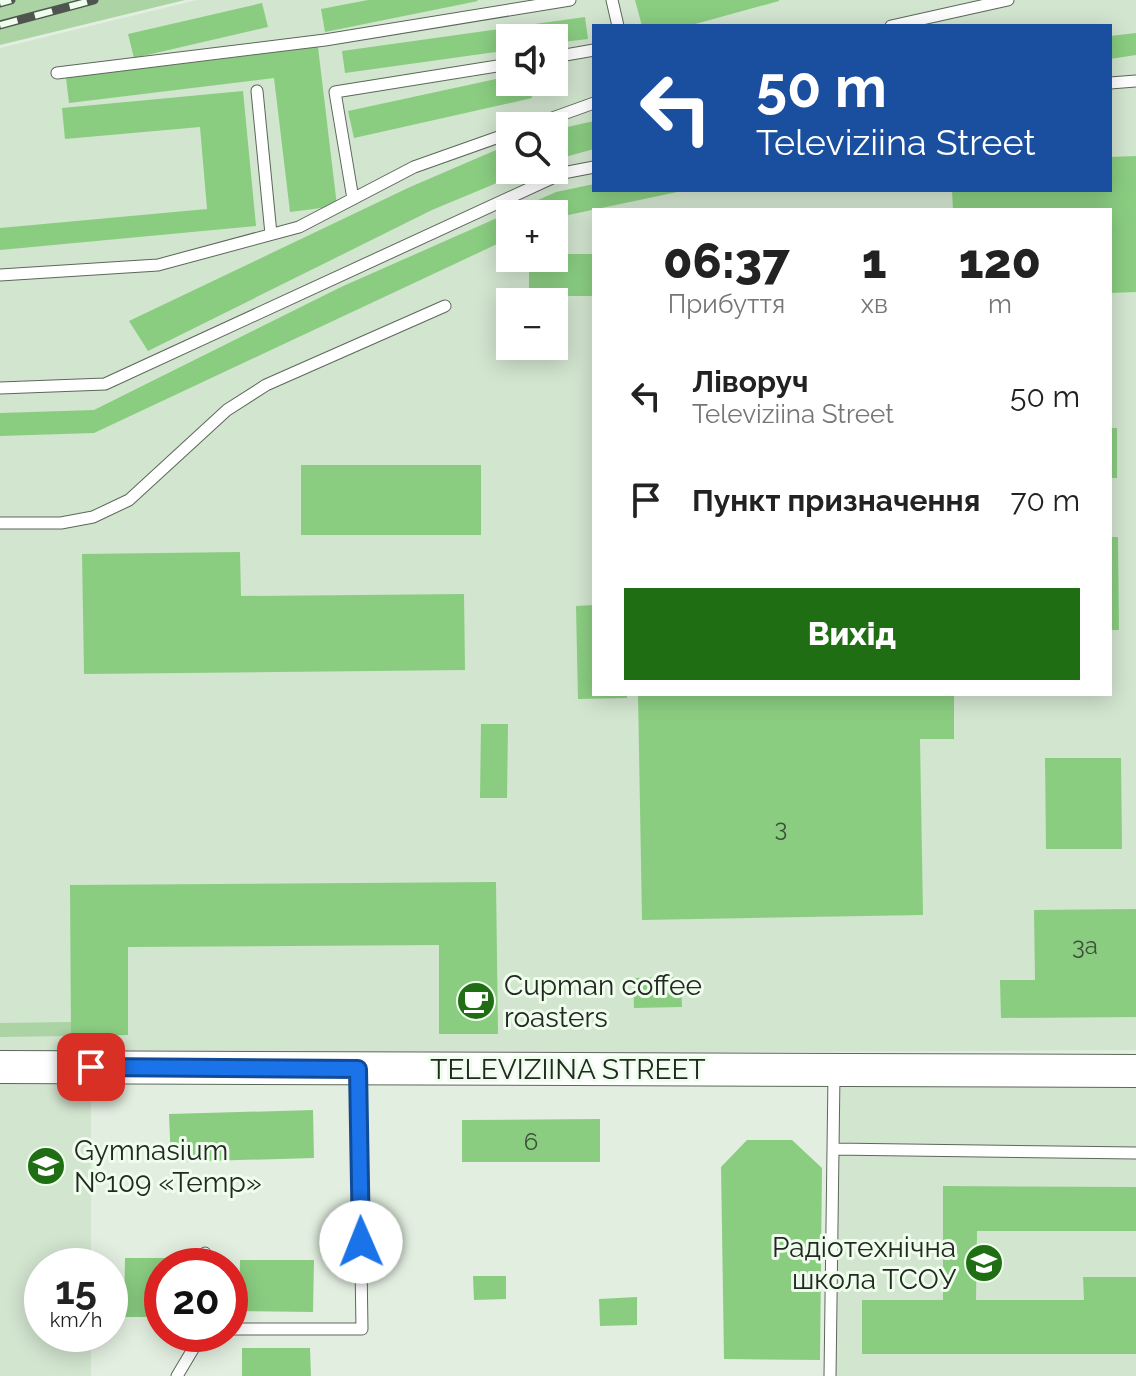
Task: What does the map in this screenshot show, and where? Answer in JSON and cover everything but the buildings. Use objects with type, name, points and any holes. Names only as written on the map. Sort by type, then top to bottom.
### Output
[{"type":"street","name":"TELEVIZIINA STREET","points":[[0,1067],[1136,1071]]},
{"type":"lane","points":[[57,73],[325,40],[570,0]]},
{"type":"lane","points":[[612,0],[618,24]]},
{"type":"lane","points":[[900,24],[1008,0]]},
{"type":"lane","points":[[568,55],[592,50]]},
{"type":"lane","points":[[353,199],[335,92],[496,66]]},
{"type":"lane","points":[[1112,83],[1136,81]]},
{"type":"lane","points":[[257,91],[271,234]]},
{"type":"lane","points":[[568,112],[592,104]]},
{"type":"lane","points":[[0,275],[158,265],[299,227],[414,167],[496,138]]},
{"type":"lane","points":[[0,388],[105,384],[563,173],[592,167]]},
{"type":"lane","points":[[0,523],[61,523],[93,517],[129,500],[227,410],[266,385],[445,306]]},
{"type":"lane","points":[[248,1329],[362,1329],[358,1069]]},
{"type":"lane","points":[[830,1376],[834,1070]]},
{"type":"lane","points":[[833,1149],[1136,1153]]},
{"type":"lane","points":[[177,1376],[191,1352]]},
{"type":"shaded area","points":[[197,0],[1136,0],[1136,1050],[0,1057],[0,48]]},
{"type":"shaded area","name":"Gymnasium №109 «Temp»","points":[[0,1067],[91,1067],[91,1248],[24,1248],[24,1352],[91,1352],[91,1376],[0,1376]]},
{"type":"shaded area","name":"Радіотехнічна школа ТСОУ","points":[[834,1070],[1136,1071],[1136,1376],[830,1376]]},
{"type":"green space","points":[[0,0],[185,0],[0,45]]},
{"type":"green space","points":[[71,1022],[71,1036],[0,1037],[0,1023]]},
{"type":"railway","points":[[0,3],[11,0]]},
{"type":"railway","points":[[0,25],[94,0]]},
{"type":"place","name":"Cupman coffee roasters","points":[[476,1001]]},
{"type":"place","name":"Gymnasium №109 «Temp»","points":[[46,1166]]},
{"type":"place","name":"Радіотехнічна школа ТСОУ","points":[[984,1263]]},
{"type":"route","points":[[91,1067],[358,1069],[361,1242]]}]
